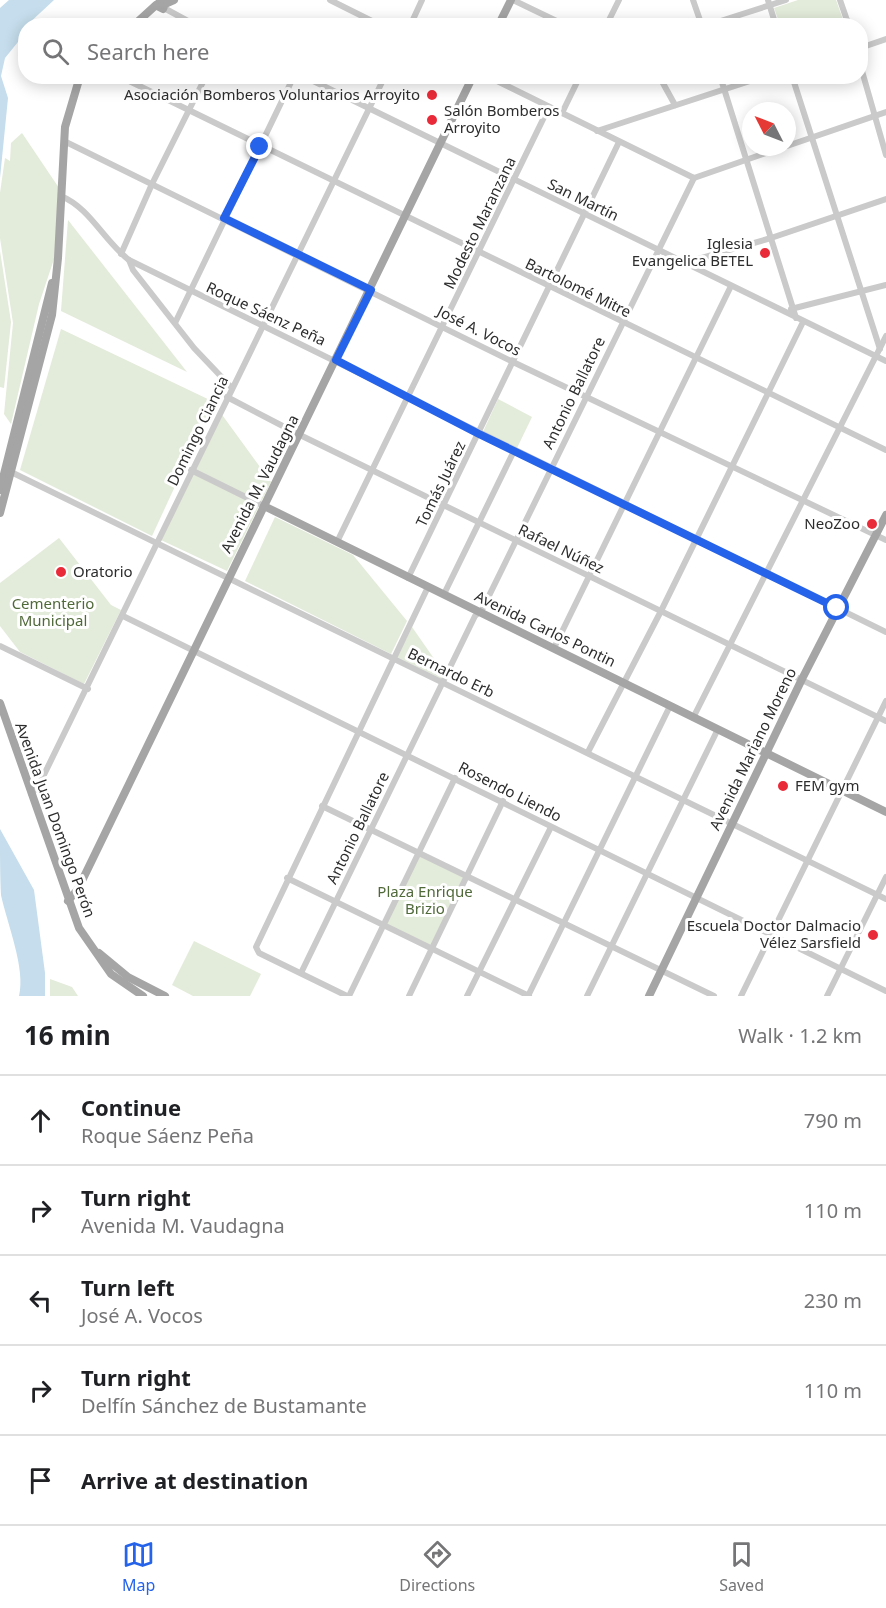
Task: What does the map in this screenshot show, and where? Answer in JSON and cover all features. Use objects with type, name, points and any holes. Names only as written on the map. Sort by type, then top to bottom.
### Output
[{"type":"main road","points":[[141,18],[162,4],[174,0]]},
{"type":"main road","points":[[502,18],[512,0]]},
{"type":"main road","points":[[0,513],[9,471],[52,315],[58,258],[64,141],[68,112],[79,84]]},
{"type":"main road","name":"Avenida M. Vaudagna","points":[[68,902],[78,889],[469,84]]},
{"type":"main road","points":[[0,490],[9,471]]},
{"type":"main road","name":"Avenida Carlos Pontin","points":[[264,506],[886,812]]},
{"type":"main road","name":"Avenida Mariano Moreno","points":[[649,996],[802,679],[886,515]]},
{"type":"main road","name":"Avenida Juan Domingo Perón","points":[[0,704],[68,902],[89,944]]},
{"type":"main road","points":[[89,944],[117,980],[143,996]]},
{"type":"main road","points":[[89,944],[128,977],[165,996]]},
{"type":"street","points":[[330,0],[365,18]]},
{"type":"street","points":[[414,18],[422,0]]},
{"type":"street","points":[[512,0],[550,18]]},
{"type":"street","points":[[610,18],[619,0]]},
{"type":"street","points":[[693,0],[701,18]]},
{"type":"street","points":[[727,18],[769,3],[786,0]]},
{"type":"street","points":[[840,0],[846,18]]},
{"type":"street","points":[[769,3],[774,18]]},
{"type":"street","points":[[162,4],[184,18]]},
{"type":"street","points":[[868,45],[886,39]]},
{"type":"street","name":"Bartolomé Mitre","points":[[134,84],[886,450]]},
{"type":"street","points":[[121,254],[152,184],[202,84]]},
{"type":"street","points":[[175,323],[290,84]]},
{"type":"street","name":"San Martín","points":[[319,84],[886,361]]},
{"type":"street","name":"Domingo Ciancia","points":[[31,794],[38,787],[88,688],[227,397],[381,84]]},
{"type":"street","points":[[503,84],[694,178],[755,156]]},
{"type":"street","points":[[562,113],[576,84]]},
{"type":"street","points":[[663,84],[675,105]]},
{"type":"street","points":[[588,752],[733,467],[799,320],[793,309],[722,84]]},
{"type":"street","points":[[597,131],[740,84]]},
{"type":"street","points":[[794,84],[880,349]]},
{"type":"street","points":[[866,84],[886,155]]},
{"type":"street","name":"Modesto Maranzana","points":[[337,542],[549,107]]},
{"type":"street","points":[[796,143],[886,112]]},
{"type":"street","name":"José A. Vocos","points":[[64,141],[371,290],[513,362],[886,540]]},
{"type":"street","name":"Tomás Juárez","points":[[408,578],[586,215],[619,142]]},
{"type":"street","name":"Antonio Ballatore","points":[[301,973],[442,682],[516,541],[694,178]]},
{"type":"street","name":"Roque Sáenz Peña","points":[[61,196],[80,206],[121,254],[129,260],[886,632]]},
{"type":"street","points":[[684,263],[771,238],[886,199]]},
{"type":"street","points":[[129,260],[133,270],[175,323],[232,388]]},
{"type":"street","points":[[782,312],[886,285]]},
{"type":"street","points":[[554,648],[730,286]]},
{"type":"street","points":[[693,718],[886,336]]},
{"type":"street","name":"Rafael Núñez","points":[[227,397],[444,506],[886,721]]},
{"type":"street","points":[[444,594],[514,451]]},
{"type":"street","name":"Avenida Carlos Pontin","points":[[192,470],[264,506]]},
{"type":"street","name":"Bernardo Erb","points":[[9,471],[886,899]]},
{"type":"street","points":[[428,587],[287,878],[257,943],[256,950],[348,996],[455,778]]},
{"type":"street","name":"Rosendo Liendo","points":[[123,616],[886,991]]},
{"type":"street","points":[[0,646],[88,688]]},
{"type":"street","points":[[741,996],[886,701]]},
{"type":"street","points":[[287,878],[528,996],[670,706]]},
{"type":"street","points":[[587,996],[718,729]]},
{"type":"street","points":[[410,996],[503,801]]},
{"type":"street","points":[[322,806],[714,996]]},
{"type":"street","points":[[467,996],[551,826]]},
{"type":"street","points":[[827,996],[886,877]]},
{"type":"green space","points":[[798,0],[836,0],[842,18],[778,18],[774,8]]},
{"type":"green space","points":[[22,133],[59,188],[55,256],[39,304],[11,424],[4,414],[13,323],[0,238],[0,193],[5,158],[10,161],[11,143]]},
{"type":"green space","points":[[68,220],[187,372],[61,311]]},
{"type":"green space","points":[[0,251],[11,322],[4,388],[0,387]]},
{"type":"green space","points":[[61,329],[214,402],[152,536],[20,470]]},
{"type":"green space","points":[[498,399],[532,417],[516,450],[482,434]]},
{"type":"green space","points":[[220,412],[271,482],[227,571],[161,540]]},
{"type":"green space","points":[[275,517],[353,555],[407,621],[391,654],[245,581]]},
{"type":"green space","name":"Cementerio Municipal","points":[[59,538],[111,605],[121,610],[84,684],[20,652],[0,626],[0,583]]},
{"type":"green space","points":[[412,627],[444,673],[441,679],[397,657]]},
{"type":"green space","name":"Plaza Enrique Brizio","points":[[419,855],[466,877],[432,947],[385,924]]},
{"type":"green space","points":[[194,941],[261,974],[250,996],[193,996],[172,985]]},
{"type":"green space","points":[[50,979],[72,987],[78,996],[50,996]]},
{"type":"water","points":[[9,0],[54,0],[35,18],[18,18],[18,42],[5,58],[1,76],[8,98],[0,178],[0,8]]},
{"type":"water","points":[[0,829],[34,890],[45,973],[45,996],[19,996],[18,960],[1,895]]},
{"type":"place","name":"Asociación Bomberos Voluntarios Arroyito","points":[[432,95]]},
{"type":"place","name":"Salón Bomberos Arroyito","points":[[432,120]]},
{"type":"place","name":"Iglesia Evangelica BETEL","points":[[765,253]]},
{"type":"place","name":"NeoZoo","points":[[872,524]]},
{"type":"place","name":"Oratorio","points":[[61,572]]},
{"type":"place","name":"FEM gym","points":[[783,786]]},
{"type":"place","name":"Escuela Doctor Dalmacio Vélez Sarsfield","points":[[873,935]]},
{"type":"route","points":[[260,147],[224,218],[371,290],[336,360],[479,434],[837,608]]}]
